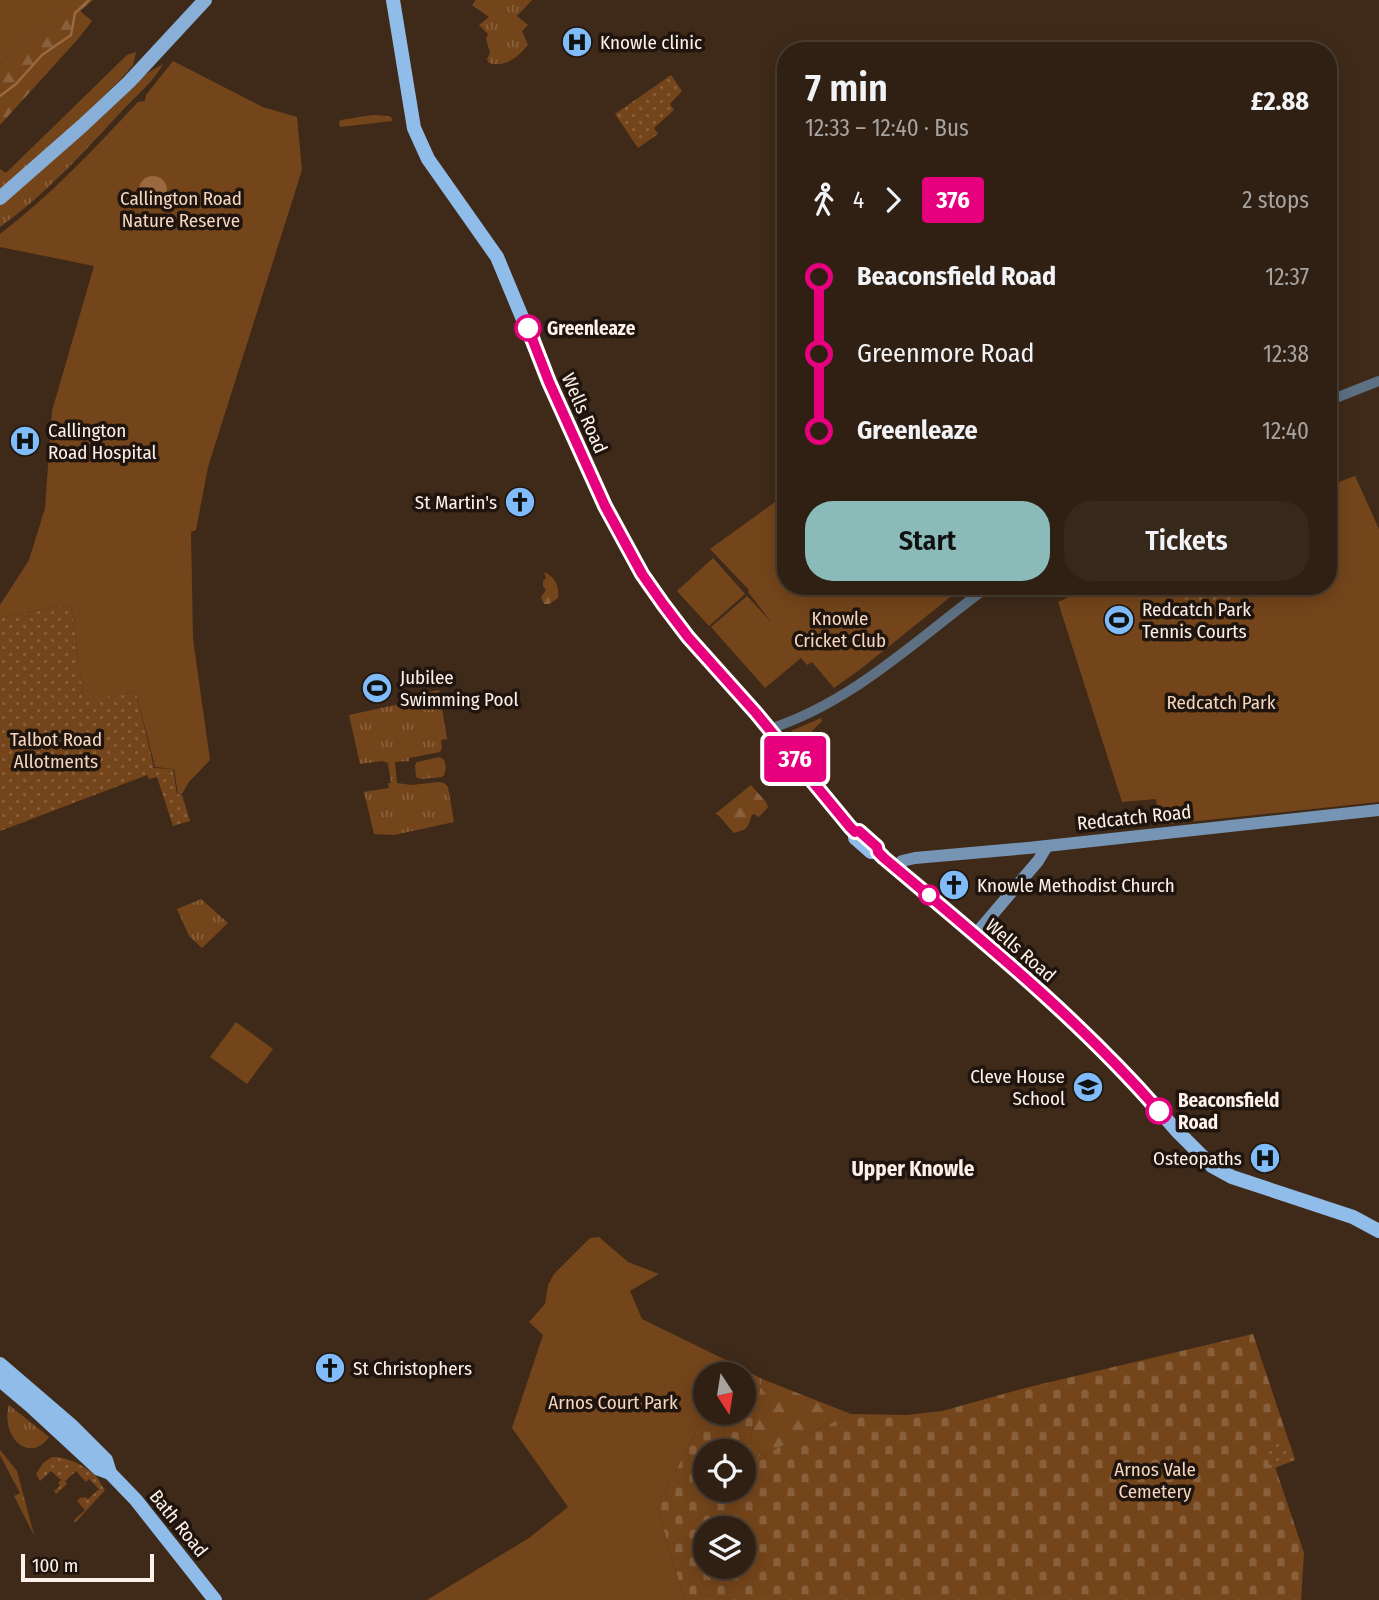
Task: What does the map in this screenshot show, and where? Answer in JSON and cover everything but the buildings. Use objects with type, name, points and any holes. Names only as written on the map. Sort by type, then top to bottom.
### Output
[{"type":"highway","name":"Wells Road","points":[[393,0],[407,93],[417,135],[428,159],[497,257],[549,382],[617,529],[642,574],[670,614],[855,832],[859,831],[866,836],[877,847],[878,852],[975,934],[1086,1034],[1212,1166],[1228,1176],[1353,1217],[1379,1231]]},
{"type":"highway","name":"Bath Road","points":[[0,1364],[51,1410],[64,1418],[106,1461],[110,1473],[145,1511],[215,1600]]},
{"type":"highway","name":"Bath Road","points":[[0,1380],[99,1469],[110,1473]]},
{"type":"main road","points":[[0,198],[129,82],[205,0]]},
{"type":"main road","name":"Redcatch Road","points":[[896,868],[902,861],[915,858],[1379,810]]},
{"type":"main road","points":[[975,934],[1048,846]]},
{"type":"main road","points":[[1028,848],[1037,853],[1038,861]]},
{"type":"street","points":[[1337,397],[1379,381]]},
{"type":"street","points":[[769,729],[812,712],[847,692],[977,595]]},
{"type":"green space","points":[[0,0],[69,0],[0,65]]},
{"type":"green space","points":[[69,0],[93,0],[80,11],[92,21],[0,125],[0,65]]},
{"type":"green space","points":[[476,0],[532,0],[517,16],[528,25],[522,31],[528,45],[520,54],[500,64],[489,63],[487,59],[490,53],[486,39],[488,34],[479,25],[489,17],[472,5]]},
{"type":"green space","points":[[136,52],[133,65],[121,79],[50,148],[0,191],[0,169],[6,173],[127,55]]},
{"type":"green space","name":"Callington Road Nature Reserve","points":[[173,61],[263,107],[297,117],[302,170],[208,467],[196,530],[191,532],[193,639],[210,760],[189,782],[182,794],[178,794],[174,769],[155,767],[136,692],[84,702],[71,604],[0,618],[0,605],[29,560],[45,508],[52,411],[94,266],[0,247],[0,234],[54,187],[138,102],[145,101],[146,95]]},
{"type":"green space","points":[[163,64],[149,83],[64,173],[0,227],[0,203],[139,78]]},
{"type":"green space","points":[[671,75],[682,91],[670,104],[674,110],[654,128],[658,134],[638,148],[615,114]]},
{"type":"green space","points":[[373,115],[388,116],[392,121],[340,127],[341,120]]},
{"type":"green space","name":"Redcatch Park","points":[[1355,476],[1379,529],[1379,802],[1159,825],[1156,799],[1122,802],[1058,602],[1073,595],[1337,595],[1337,483]]},
{"type":"green space","name":"Knowle Cricket Club","points":[[777,501],[777,595],[953,595],[834,688],[812,662],[807,665],[801,658],[765,688],[711,627],[747,596],[772,623],[749,590],[710,549]]},
{"type":"green space","points":[[713,558],[745,594],[709,626],[677,591]]},
{"type":"green space","points":[[544,572],[553,579],[558,589],[558,598],[549,604],[544,604],[541,597],[546,590],[543,586],[546,578]]},
{"type":"green space","points":[[1178,595],[1240,595],[1187,617]]},
{"type":"green space","name":"Talbot Road Allotments","points":[[71,604],[84,701],[136,692],[154,768],[173,769],[177,794],[182,795],[190,821],[173,826],[157,777],[149,779],[147,775],[0,831],[0,618]]},
{"type":"green space","points":[[439,690],[447,739],[441,740],[440,752],[395,762],[397,783],[444,783],[448,787],[454,822],[394,835],[374,834],[364,792],[389,788],[388,783],[391,783],[388,763],[382,761],[360,764],[349,715],[413,701],[412,695]]},
{"type":"green space","points":[[821,718],[822,721],[804,739],[791,731]]},
{"type":"green space","points":[[440,757],[446,768],[442,777],[416,777],[417,762]]},
{"type":"green space","points":[[751,785],[768,807],[759,817],[752,815],[745,829],[734,833],[715,814]]},
{"type":"green space","points":[[201,899],[228,923],[202,948],[189,936],[177,909]]},
{"type":"green space","points":[[236,1022],[273,1049],[247,1084],[210,1057]]},
{"type":"green space","name":"Arnos Court Park","points":[[599,1237],[628,1262],[659,1274],[630,1291],[642,1319],[730,1362],[693,1362],[693,1425],[699,1425],[657,1507],[684,1600],[427,1600],[529,1538],[568,1507],[512,1428],[543,1335],[529,1322],[545,1304],[548,1285],[554,1274],[590,1238]]},
{"type":"green space","name":"Arnos Vale Cemetery","points":[[1253,1334],[1295,1460],[1275,1467],[1304,1553],[1301,1600],[684,1600],[657,1507],[699,1425],[753,1425],[750,1439],[693,1439],[693,1502],[756,1502],[756,1456],[851,1414],[907,1415],[942,1411],[1025,1388]]},
{"type":"green space","name":"Arnos Vale Cemetery","points":[[756,1376],[762,1379],[756,1410]]},
{"type":"green space","points":[[762,1379],[851,1414],[758,1457],[756,1439],[750,1439],[753,1425],[756,1425]]},
{"type":"green space","points":[[9,1405],[49,1437],[41,1445],[25,1447],[12,1436],[7,1416]]},
{"type":"green space","points":[[1288,1439],[1295,1460],[1272,1469],[1267,1458],[1270,1449]]},
{"type":"green space","points":[[0,1450],[17,1471],[34,1535],[14,1496],[20,1493],[0,1455]]},
{"type":"green space","points":[[52,1457],[69,1460],[86,1468],[105,1490],[75,1523],[74,1520],[85,1510],[77,1501],[81,1497],[88,1499],[99,1489],[89,1479],[86,1482],[76,1471],[56,1494],[54,1491],[60,1486],[58,1483],[61,1480],[51,1471],[40,1481],[36,1474],[43,1463]]},
{"type":"shaded area","points":[[153,176],[163,180],[167,190],[163,200],[153,204],[143,200],[139,190],[143,180]]},
{"type":"waterway","points":[[0,96],[16,84],[42,55],[71,35],[75,13],[89,0]]},
{"type":"bus line","name":"376","points":[[528,328],[549,382],[605,506],[652,589],[688,637],[756,713],[850,827],[866,836],[884,858],[1045,996],[1113,1060],[1159,1111]]},
{"type":"place","name":"Knowle clinic","points":[[577,42]]},
{"type":"place","name":"Greenleaze","points":[[528,328]]},
{"type":"place","name":"Callington Road Hospital","points":[[25,441]]},
{"type":"place","name":"St Martin's","points":[[520,502]]},
{"type":"place","name":"Redcatch Park Tennis Courts","points":[[1119,620]]},
{"type":"place","name":"Jubilee Swimming Pool","points":[[377,688]]},
{"type":"place","name":"Knowle Methodist Church","points":[[954,885]]},
{"type":"place","name":"Cleve House School","points":[[1088,1087]]},
{"type":"place","name":"Beaconsfield Road","points":[[1159,1111]]},
{"type":"place","name":"Osteopaths","points":[[1265,1158]]},
{"type":"place","name":"St Christophers","points":[[330,1368]]},
{"type":"district","name":"Upper Knowle","points":[[913,1169]]}]
